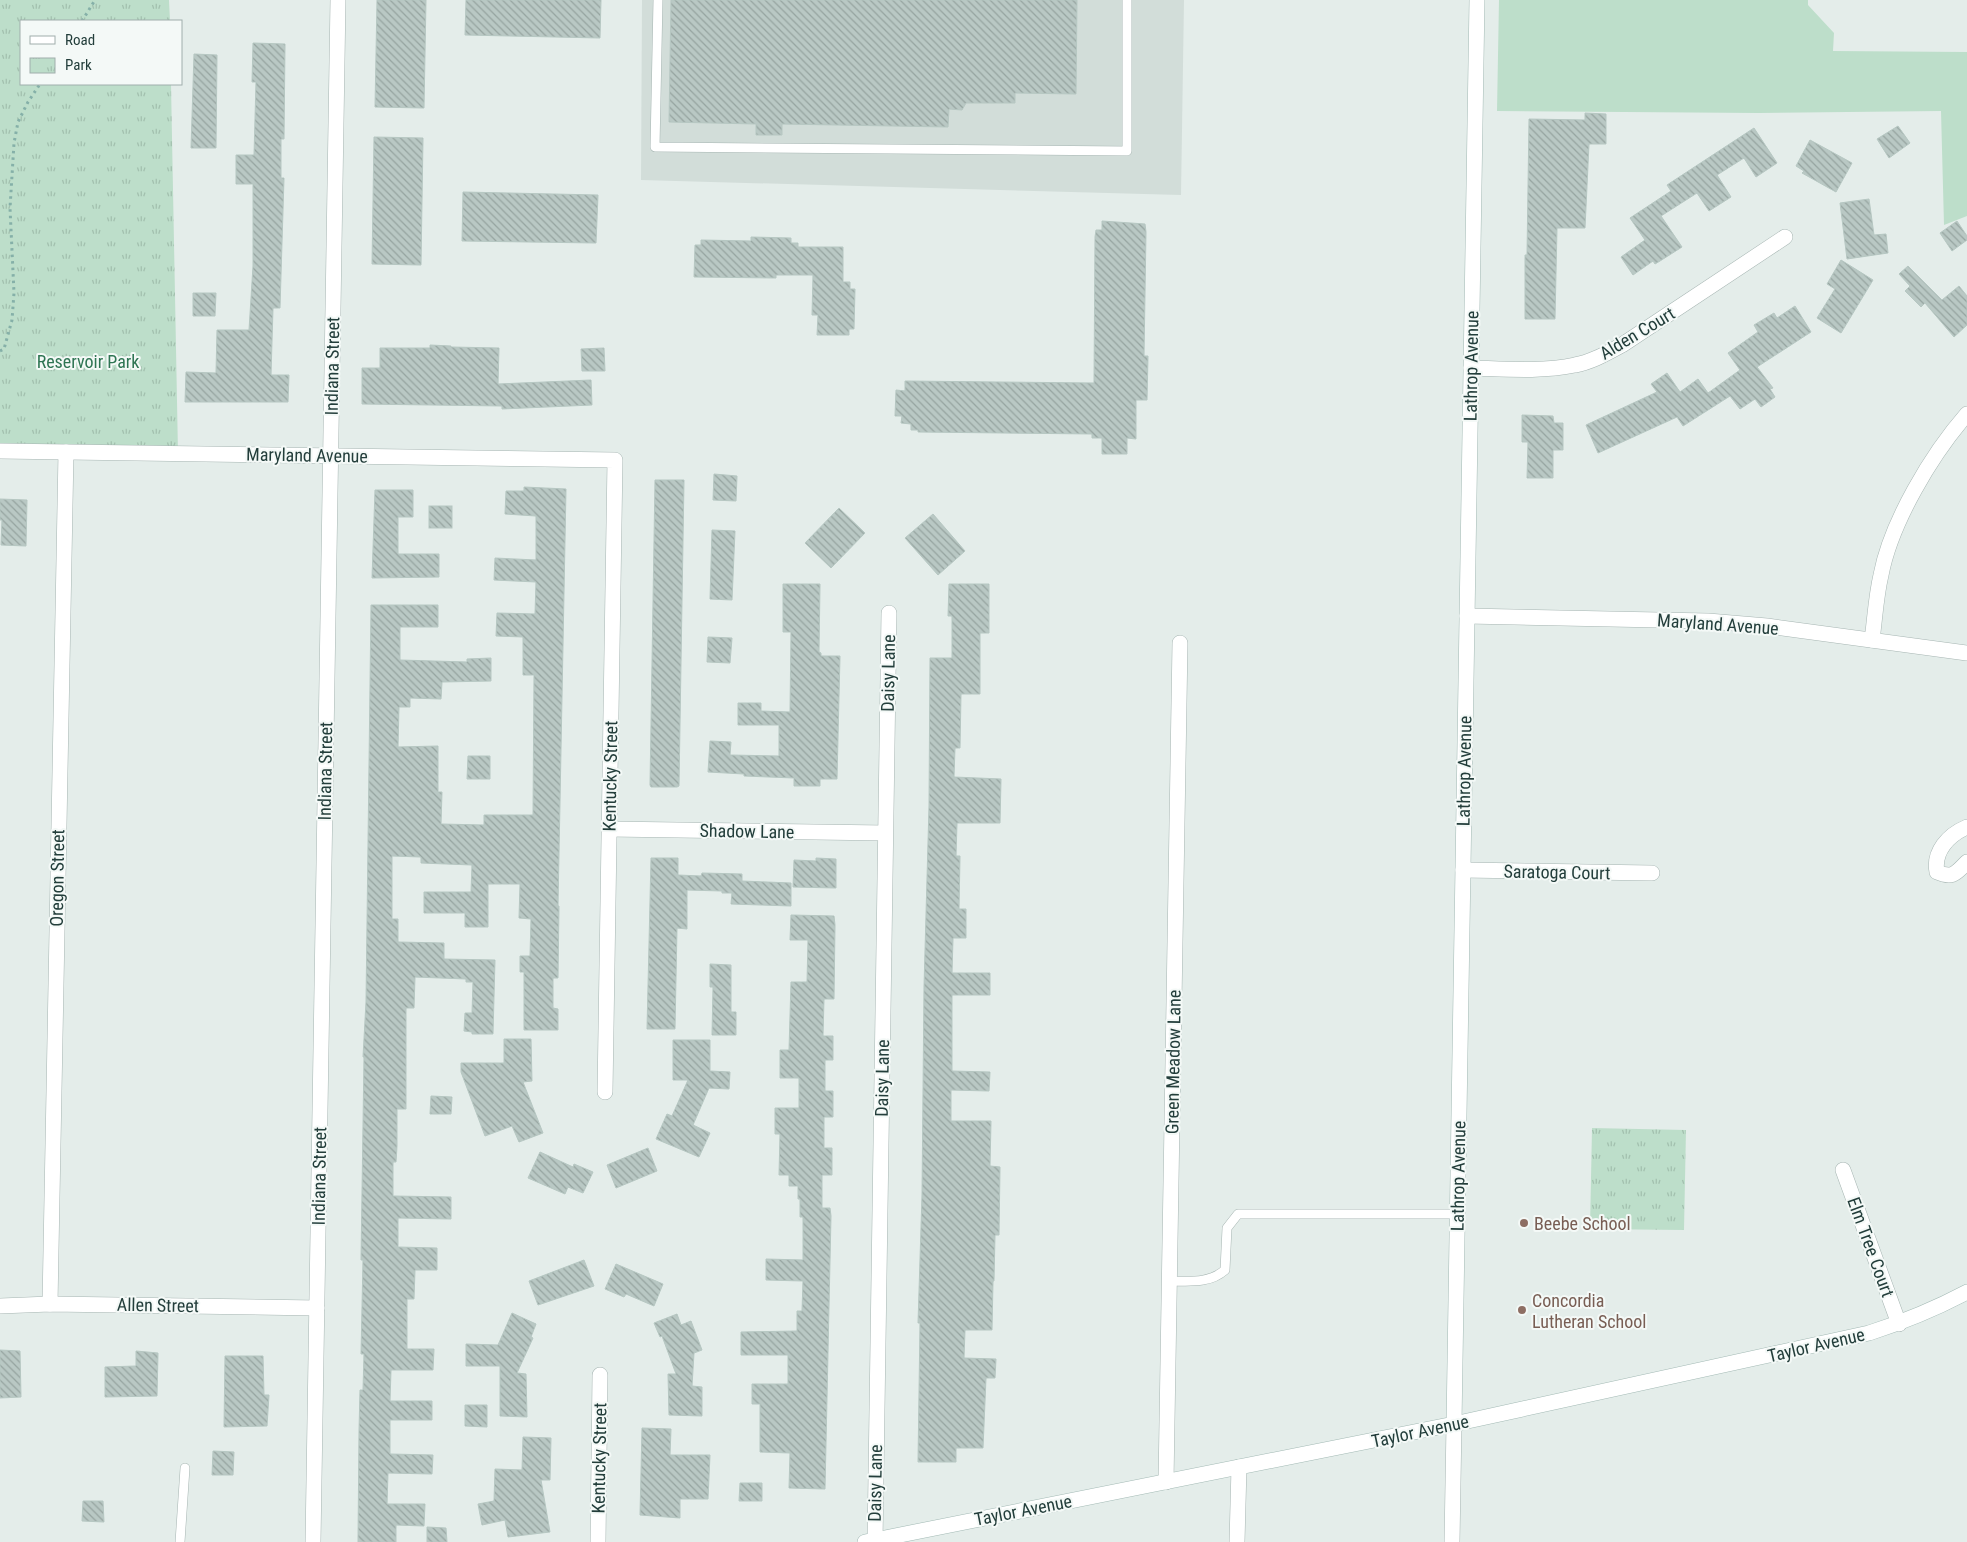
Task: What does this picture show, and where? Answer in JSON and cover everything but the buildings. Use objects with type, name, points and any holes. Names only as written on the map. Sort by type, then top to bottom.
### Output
[{"type":"street","name":"Indiana Street","points":[[313,1542],[338,0]]},
{"type":"street","name":"Lathrop Avenue","points":[[1452,1542],[1477,0]]},
{"type":"street","name":"Alden Court","points":[[1471,368],[1552,369],[1577,365],[1601,357],[1785,237]]},
{"type":"street","points":[[1872,640],[1881,574],[1890,542],[1908,504],[1936,456],[1967,414]]},
{"type":"street","name":"Maryland Avenue","points":[[0,451],[615,460]]},
{"type":"street","name":"Oregon Street","points":[[50,1304],[66,452]]},
{"type":"street","name":"Kentucky Street","points":[[605,1092],[615,460]]},
{"type":"street","name":"Daisy Lane","points":[[871,1541],[889,613]]},
{"type":"street","name":"Maryland Avenue","points":[[1467,616],[1708,621],[1767,626],[1967,653]]},
{"type":"street","name":"Green Meadow Lane","points":[[1166,1482],[1180,643]]},
{"type":"street","points":[[1967,827],[1944,844],[1938,852],[1935,862],[1937,872],[1946,876],[1955,874],[1967,862]]},
{"type":"street","name":"Shadow Lane","points":[[609,828],[885,833]]},
{"type":"street","name":"Saratoga Court","points":[[1463,870],[1652,873]]},
{"type":"street","name":"Elm Tree Court","points":[[1843,1170],[1899,1324]]},
{"type":"street","name":"Taylor Avenue","points":[[871,1541],[1454,1424],[1869,1333],[1899,1324],[1967,1292]]},
{"type":"street","name":"Allen Street","points":[[0,1306],[50,1304],[316,1308]]},
{"type":"street","name":"Kentucky Street","points":[[598,1542],[600,1375]]},
{"type":"street","points":[[1237,1542],[1238,1467]]},
{"type":"lane","points":[[658,0],[655,147],[1127,150],[1127,0]]},
{"type":"lane","points":[[1170,1281],[1200,1281],[1217,1277],[1225,1270],[1227,1228],[1238,1214],[1457,1214]]},
{"type":"lane","points":[[180,1542],[185,1468]]},
{"type":"path","points":[[83,20],[95,0]]},
{"type":"path","points":[[0,351],[4,348],[12,320],[14,293],[10,208],[14,143],[18,122],[39,85]]},
{"type":"shaded area","points":[[642,0],[1184,0],[1181,195],[641,180]]},
{"type":"green space","name":"Reservoir Park","points":[[0,0],[169,0],[170,20],[20,20],[20,85],[171,85],[178,453],[0,451]]},
{"type":"green space","points":[[1499,0],[1808,0],[1808,5],[1834,33],[1833,51],[1967,52],[1967,216],[1944,225],[1941,111],[1759,113],[1497,111]]},
{"type":"green space","points":[[1592,1128],[1686,1130],[1684,1230],[1590,1229]]},
{"type":"place","name":"Beebe School","points":[[1524,1223]]},
{"type":"place","name":"Concordia Lutheran School","points":[[1522,1310]]}]
